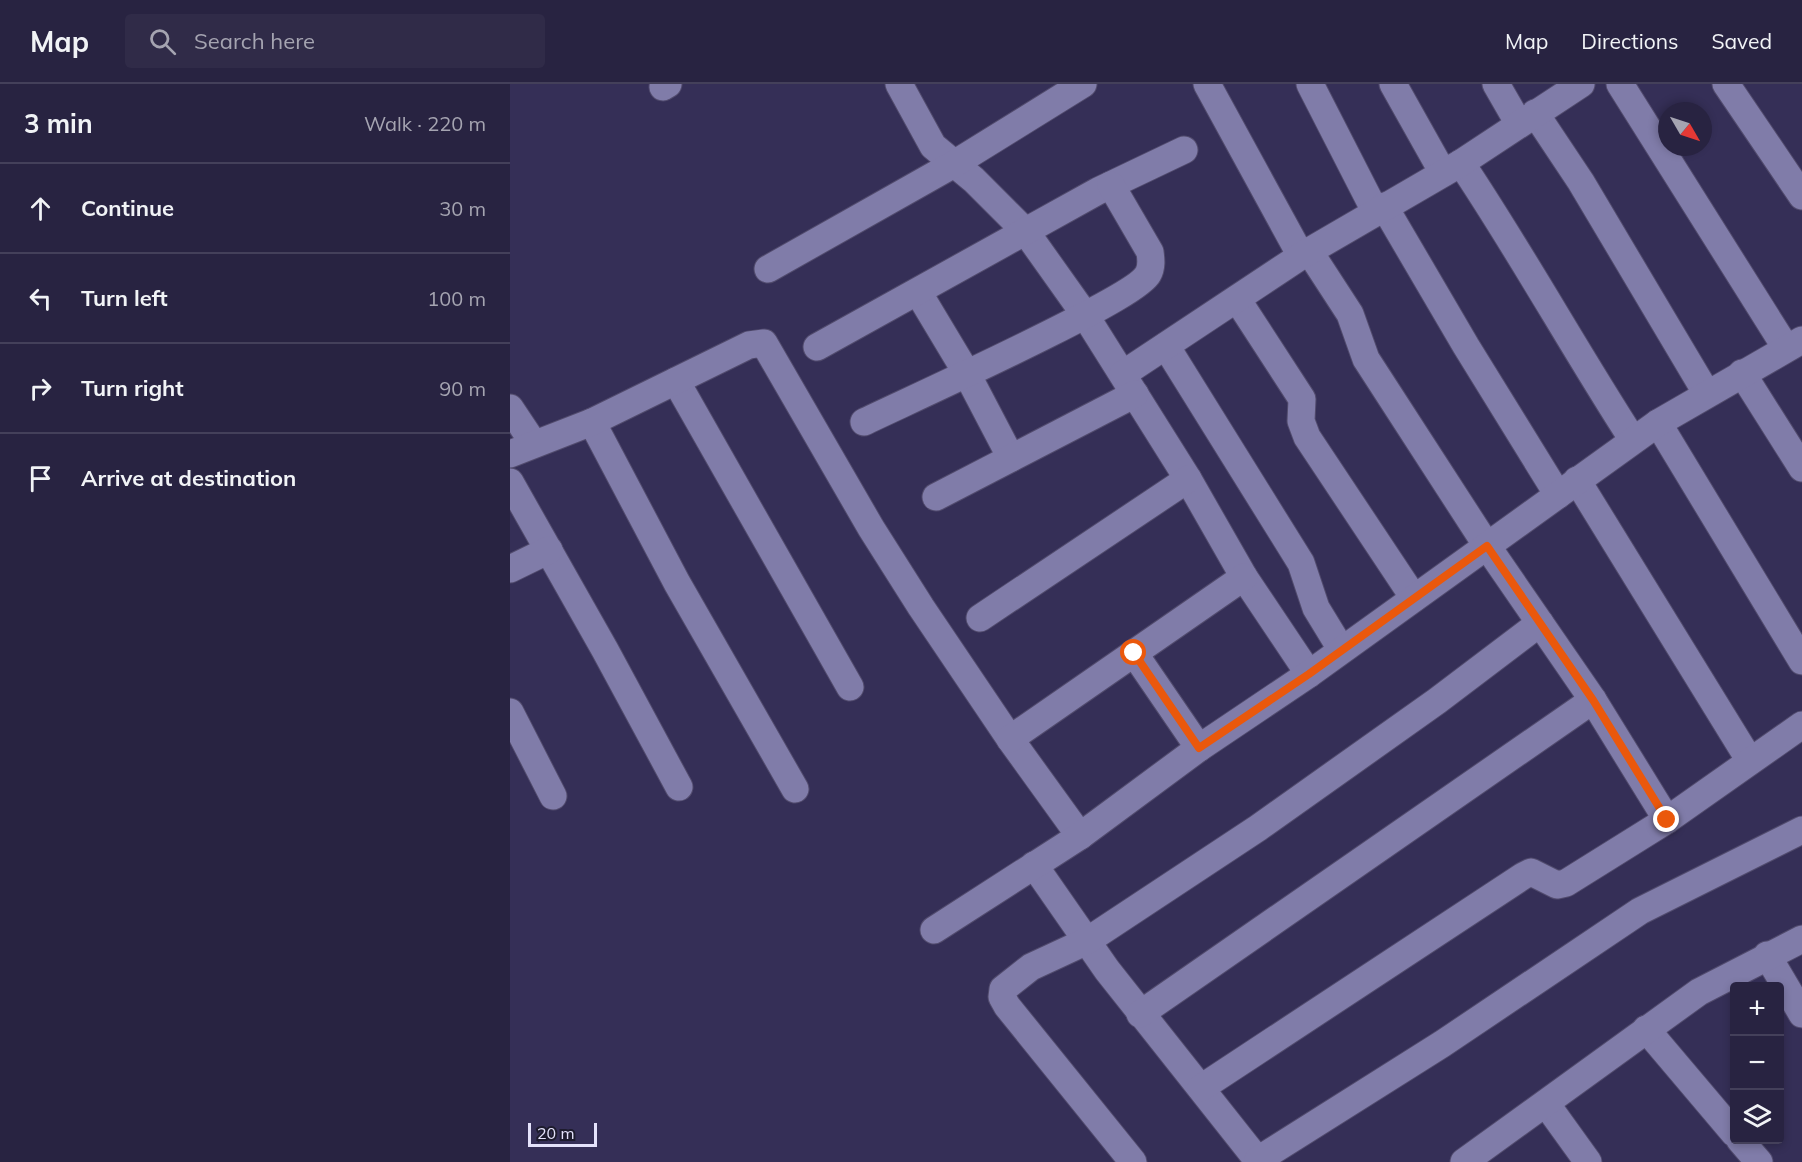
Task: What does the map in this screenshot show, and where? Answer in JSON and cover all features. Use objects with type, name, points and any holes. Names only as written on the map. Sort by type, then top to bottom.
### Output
[{"type":"street","points":[[898,84],[933,146],[974,180],[1026,232],[1085,315],[1188,479],[1244,577],[1309,674]]},
{"type":"street","points":[[768,269],[954,164],[1083,84]]},
{"type":"street","points":[[1207,84],[1305,253],[1350,314],[1365,359],[1487,546],[1593,700],[1667,820]]},
{"type":"street","points":[[1310,84],[1380,208],[1466,346],[1568,488],[1750,761]]},
{"type":"street","points":[[1394,84],[1452,168],[1500,221],[1594,380],[1633,440]]},
{"type":"street","points":[[1496,84],[1581,182],[1707,394]]},
{"type":"street","points":[[936,497],[1011,458],[1129,384],[1167,346],[1237,298],[1305,253],[1452,168],[1581,84]]},
{"type":"street","points":[[934,930],[1080,836],[1199,748],[1309,674],[1633,440],[1794,344],[1620,84]]},
{"type":"street","points":[[1725,84],[1802,196]]},
{"type":"street","points":[[816,347],[1111,184],[1184,150]]},
{"type":"street","points":[[864,422],[1085,315],[1140,283],[1148,275],[1152,264],[1150,252],[1111,184]]},
{"type":"street","points":[[918,292],[966,372],[1011,458]]},
{"type":"street","points":[[1237,298],[1302,399],[1301,421],[1307,437],[1414,598]]},
{"type":"street","points":[[510,408],[522,449],[592,422],[749,345],[764,343],[871,528],[1010,739],[1080,836]]},
{"type":"street","points":[[1167,346],[1301,563],[1316,608],[1341,650]]},
{"type":"street","points":[[1742,373],[1802,468]]},
{"type":"street","points":[[676,381],[850,687]]},
{"type":"street","points":[[592,422],[677,583],[795,789]]},
{"type":"street","points":[[1658,423],[1802,661]]},
{"type":"street","points":[[980,618],[1188,479]]},
{"type":"street","points":[[510,482],[679,787]]},
{"type":"street","points":[[510,569],[549,550]]},
{"type":"street","points":[[1010,739],[1244,577]]},
{"type":"street","points":[[1133,1162],[1002,997],[1004,988],[1031,967],[1087,941],[1353,762],[1540,623]]},
{"type":"street","points":[[1134,653],[1199,748]]},
{"type":"street","points":[[1140,1014],[1593,700]]},
{"type":"street","points":[[510,712],[553,796]]},
{"type":"street","points":[[1201,1088],[1523,876],[1531,872],[1557,885],[1566,883],[1667,820],[1802,725]]},
{"type":"street","points":[[1034,865],[1140,1014],[1259,1161],[1442,1044],[1640,911],[1802,830]]},
{"type":"street","points":[[1464,1162],[1699,992],[1802,939]]},
{"type":"street","points":[[1767,955],[1802,1014]]},
{"type":"street","points":[[1646,1029],[1730,1128]]},
{"type":"street","points":[[1547,1104],[1588,1162]]},
{"type":"street","points":[[1743,1144],[1759,1162]]},
{"type":"route","points":[[1134,653],[1199,748],[1309,674],[1487,546],[1593,700],[1667,820]]}]
